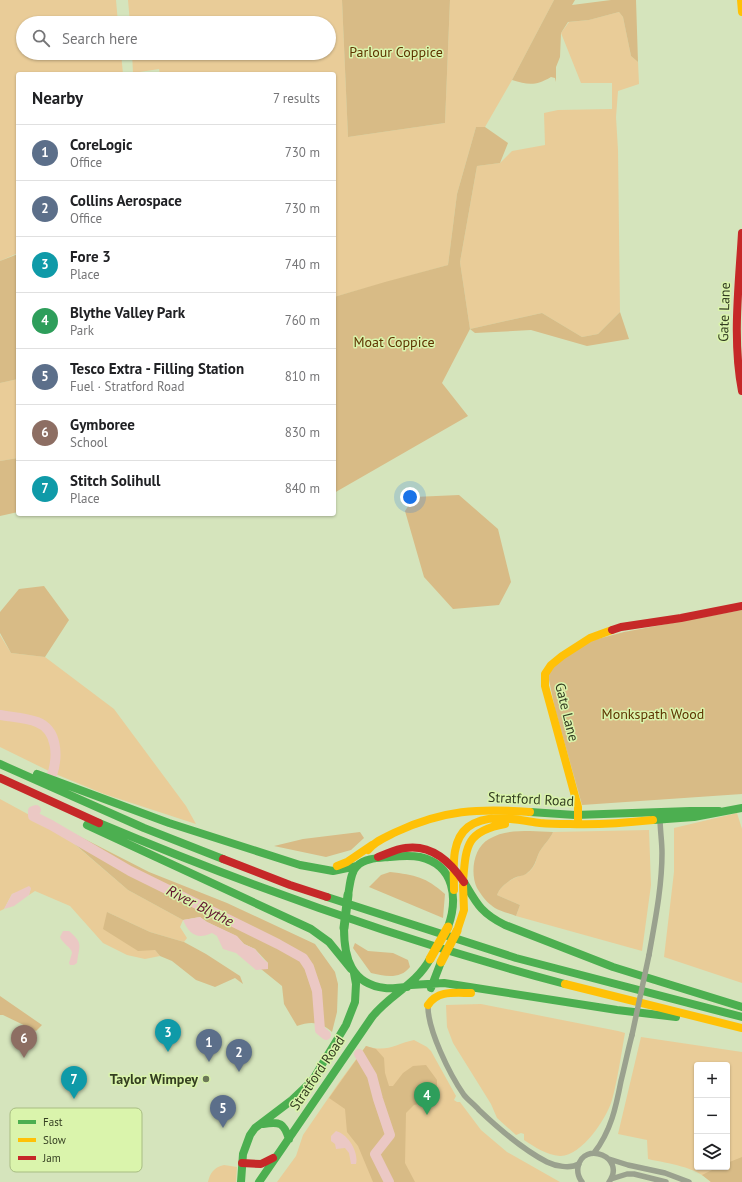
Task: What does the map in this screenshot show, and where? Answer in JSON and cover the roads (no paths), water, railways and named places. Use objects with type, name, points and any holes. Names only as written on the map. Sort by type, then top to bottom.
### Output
[{"type":"main road","points":[[741,0],[742,12]]},
{"type":"main road","name":"Gate Lane","points":[[742,233],[737,337],[738,370],[742,391]]},
{"type":"main road","name":"Gate Lane","points":[[578,820],[575,795],[545,686],[545,674],[551,665],[590,638],[621,627],[681,618],[742,606]]},
{"type":"main road","points":[[0,760],[135,812],[211,838],[287,861],[321,869],[335,871],[358,865],[404,848],[421,848],[435,853],[454,868],[478,906],[488,916],[547,942],[622,971],[742,1007]]},
{"type":"main road","points":[[0,764],[144,828],[290,886],[516,958],[742,1017]]},
{"type":"main road","points":[[0,778],[143,841],[293,900],[352,920],[462,956],[558,983],[742,1028]]},
{"type":"main road","points":[[0,785],[311,929],[329,942],[352,971],[367,983],[379,987],[391,988],[444,983],[673,1018],[691,1016]]},
{"type":"main road","name":"Stratford Road","points":[[454,892],[455,853],[458,840],[463,832],[475,823],[483,820],[492,818],[543,823],[578,820],[627,823],[660,816],[697,816],[742,808]]},
{"type":"main road","name":"Stratford Road","points":[[358,865],[372,845],[409,826],[456,812],[478,810],[513,811],[561,815],[578,820]]},
{"type":"main road","points":[[428,1005],[432,983],[440,962],[462,922],[464,910],[463,881],[465,853],[467,847],[480,830],[494,825],[543,823]]},
{"type":"main road","points":[[321,869],[333,867],[346,862],[372,845]]},
{"type":"main road","points":[[378,857],[413,856],[427,859],[444,873],[454,892],[454,910],[448,927],[426,967],[409,986]]},
{"type":"main road","points":[[352,971],[343,940],[348,895],[358,865]]},
{"type":"main road","name":"Stratford Road","points":[[241,1182],[244,1147],[252,1131],[301,1092],[311,1082],[355,1007],[357,994],[352,971]]},
{"type":"main road","name":"Stratford Road","points":[[259,1182],[376,1012],[409,986]]},
{"type":"main road","points":[[428,1005],[431,999],[438,994],[449,992],[498,992]]},
{"type":"main road","points":[[259,1125],[274,1122],[280,1123],[285,1128],[288,1139]]},
{"type":"main road","points":[[242,1163],[261,1164],[276,1156]]},
{"type":"street","points":[[594,1153],[613,1117],[649,955],[659,900],[662,872],[660,816]]},
{"type":"street","points":[[428,1005],[431,1023],[438,1046],[464,1095],[493,1122],[526,1148],[548,1162],[559,1166],[579,1164]]},
{"type":"street","points":[[582,1182],[578,1174],[579,1164],[585,1156],[594,1153],[605,1155],[609,1159],[613,1168],[610,1180]]},
{"type":"street","points":[[609,1159],[628,1165],[665,1173],[690,1182]]},
{"type":"street","points":[[610,1180],[627,1174],[634,1174],[666,1182]]},
{"type":"waterway","name":"River Blythe","points":[[0,715],[37,722],[49,731],[55,745],[55,760],[52,775]]},
{"type":"waterway","name":"River Blythe","points":[[36,810],[33,811],[33,816],[130,871],[278,944],[303,958],[309,967],[317,991],[320,1030],[326,1035]]},
{"type":"waterway","name":"River Blythe","points":[[359,1054],[372,1076],[390,1135],[375,1154],[389,1182]]},
{"type":"place","name":"Fore 3","points":[[168,1052]]},
{"type":"place","name":"Gymboree","points":[[24,1058]]},
{"type":"place","name":"CoreLogic","points":[[209,1062]]},
{"type":"place","name":"Collins Aerospace","points":[[239,1072]]},
{"type":"place","name":"Taylor Wimpey","points":[[206,1079]]},
{"type":"place","name":"Stitch Solihull","points":[[74,1099]]},
{"type":"place","name":"Blythe Valley Park","points":[[427,1115]]},
{"type":"place","name":"Tesco Extra - Filling Station","points":[[223,1128]]},
{"type":"park label","name":"Parlour Coppice","points":[[396,52]]},
{"type":"park label","name":"Moat Coppice","points":[[394,342]]},
{"type":"park label","name":"Monkspath Wood","points":[[653,714]]}]
